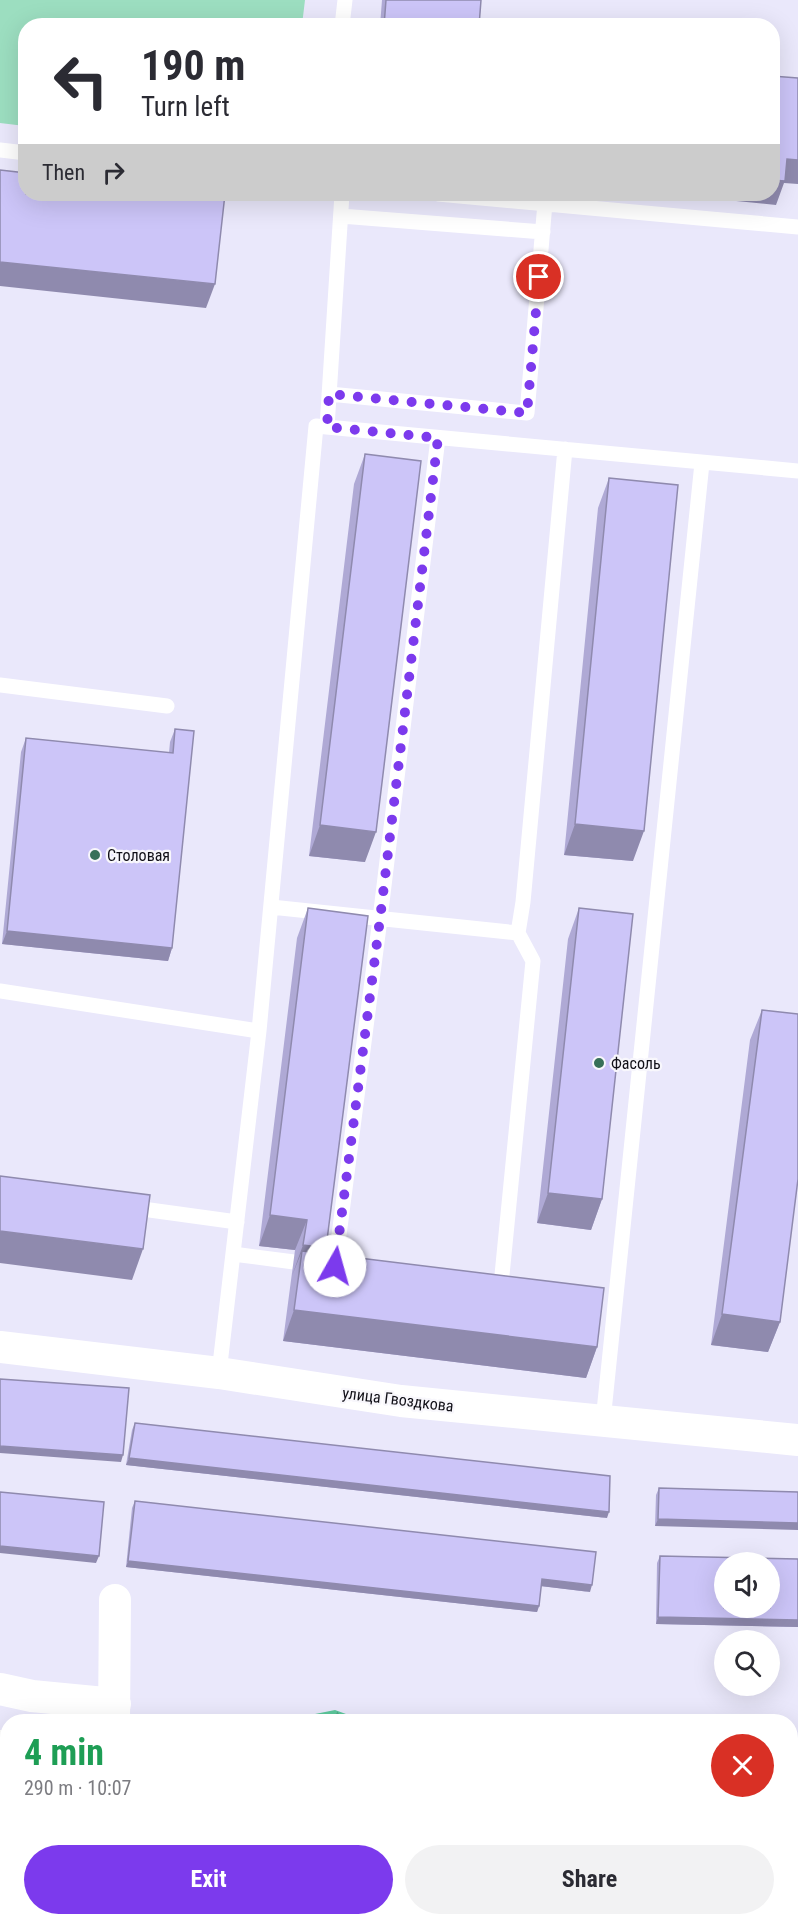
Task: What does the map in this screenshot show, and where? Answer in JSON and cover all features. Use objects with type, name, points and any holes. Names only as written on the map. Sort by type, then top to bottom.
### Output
[{"type":"street","name":"улица Гвоздкова","points":[[0,1347],[219,1373],[401,1401],[798,1440]]},
{"type":"street","points":[[0,1689],[114,1713],[115,1600]]},
{"type":"lane","points":[[343,18],[345,0]]},
{"type":"lane","points":[[0,150],[18,152]]},
{"type":"lane","points":[[327,427],[342,201]]},
{"type":"lane","points":[[521,201],[798,227]]},
{"type":"lane","points":[[329,394],[527,413],[545,203]]},
{"type":"lane","points":[[341,216],[543,232]]},
{"type":"lane","points":[[219,1373],[259,1031],[316,426],[798,471]]},
{"type":"lane","points":[[317,1264],[341,1267],[438,438]]},
{"type":"lane","points":[[501,1285],[533,961],[518,933],[565,449]]},
{"type":"lane","points":[[603,1420],[610,1297],[702,463]]},
{"type":"lane","points":[[0,685],[167,706]]},
{"type":"lane","points":[[271,907],[518,933]]},
{"type":"lane","points":[[0,991],[259,1031]]},
{"type":"lane","points":[[118,1205],[237,1222]]},
{"type":"lane","points":[[233,1254],[294,1262]]},
{"type":"green space","points":[[0,0],[305,0],[303,18],[18,18],[18,125],[0,123]]},
{"type":"green space","points":[[335,1710],[346,1714],[315,1714]]},
{"type":"building","points":[[386,0],[481,0],[480,18],[385,18]]},
{"type":"building","points":[[780,77],[798,78],[798,160],[787,159],[785,181],[780,181]]},
{"type":"building","points":[[0,170],[18,172],[18,201],[224,201],[215,284],[0,262]]},
{"type":"building","points":[[365,454],[421,461],[376,832],[320,825]]},
{"type":"building","points":[[609,478],[678,485],[644,831],[575,824]]},
{"type":"building","name":"Столовая","points":[[175,729],[194,731],[172,948],[7,931],[26,738],[173,753]]},
{"type":"building","points":[[308,908],[368,916],[326,1248],[303,1245],[307,1220],[270,1215]]},
{"type":"building","points":[[579,908],[633,914],[602,1199],[548,1193]]},
{"type":"building","points":[[762,1010],[798,1014],[798,1179],[780,1322],[722,1314]]},
{"type":"building","points":[[0,1176],[150,1195],[143,1249],[0,1231]]},
{"type":"building","points":[[302,1251],[604,1288],[597,1347],[294,1310]]},
{"type":"building","points":[[0,1379],[129,1388],[123,1455],[0,1446]]},
{"type":"building","points":[[135,1423],[610,1476],[609,1512],[129,1458]]},
{"type":"building","points":[[659,1488],[798,1492],[798,1523],[658,1519]]},
{"type":"building","points":[[0,1492],[104,1502],[99,1556],[0,1546]]},
{"type":"building","points":[[135,1501],[596,1552],[592,1585],[542,1579],[539,1606],[128,1561]]},
{"type":"building","points":[[660,1556],[714,1557],[714,1618],[780,1618],[780,1559],[798,1559],[798,1620],[658,1617]]},
{"type":"place","name":"Столовая","points":[[95,855]]},
{"type":"place","name":"Фасоль","points":[[599,1063]]},
{"type":"route","points":[[335,1266],[380,919],[438,438],[327,427],[329,394],[527,413],[539,277]]}]
